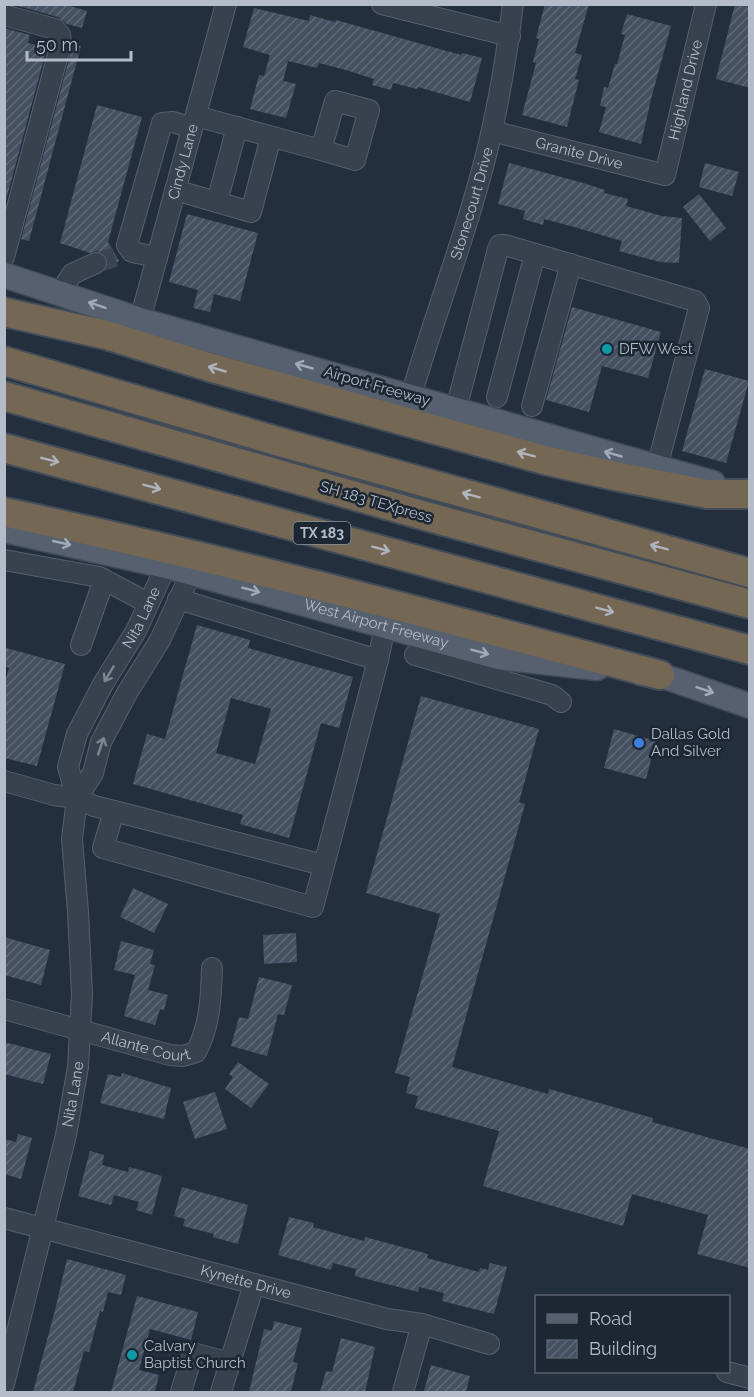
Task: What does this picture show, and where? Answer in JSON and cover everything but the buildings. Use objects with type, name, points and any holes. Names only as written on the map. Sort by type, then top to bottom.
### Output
[{"type":"highway","points":[[4,295],[34,304],[106,335]]},
{"type":"highway","points":[[4,312],[106,335],[209,367],[548,460],[707,494],[750,494]]},
{"type":"highway","points":[[4,361],[129,399],[750,573]]},
{"type":"highway","points":[[4,380],[40,390],[129,399]]},
{"type":"highway","name":"SH 183 TEXpress","points":[[4,396],[429,518],[750,604]]},
{"type":"highway","name":"SH 183 TEXpress","points":[[4,416],[750,618]]},
{"type":"highway","name":"TX 183","points":[[4,448],[750,650]]},
{"type":"highway","points":[[4,495],[384,614]]},
{"type":"highway","points":[[4,512],[153,544],[384,614],[660,675]]},
{"type":"main road","name":"Airport Freeway","points":[[4,275],[140,320],[750,494]]},
{"type":"main road","name":"West Airport Freeway","points":[[4,530],[384,614]]},
{"type":"main road","points":[[660,675],[750,706]]},
{"type":"street","name":"Cindy Lane","points":[[140,320],[226,4]]},
{"type":"street","points":[[382,4],[510,36]]},
{"type":"street","name":"Stonecourt Drive","points":[[411,396],[492,131],[510,36],[513,4]]},
{"type":"street","name":"Highland Drive","points":[[666,175],[706,4]]},
{"type":"street","points":[[4,15],[55,28],[60,35],[61,43],[4,257]]},
{"type":"street","points":[[157,257],[124,254],[162,123],[194,122],[237,127],[321,150]]},
{"type":"street","points":[[216,202],[237,127]]},
{"type":"street","name":"Granite Drive","points":[[492,131],[666,175]]},
{"type":"street","points":[[176,190],[251,212],[272,137]]},
{"type":"street","points":[[456,409],[498,249],[500,245],[505,245],[698,304],[699,308],[657,467]]},
{"type":"street","points":[[497,397],[535,254]]},
{"type":"street","points":[[60,293],[72,274],[96,262]]},
{"type":"street","points":[[532,406],[570,264]]},
{"type":"street","points":[[4,560],[99,577],[148,603]]},
{"type":"street","name":"Nita Lane","points":[[4,1384],[66,1135],[78,1067],[82,994],[72,839],[77,798],[68,767],[77,734],[103,684],[136,631],[166,566]]},
{"type":"street","name":"Nita Lane","points":[[77,798],[93,773],[101,742],[127,693],[160,640],[191,573]]},
{"type":"street","points":[[81,645],[104,580]]},
{"type":"street","points":[[178,600],[378,660]]},
{"type":"street","points":[[114,811],[103,848],[313,908],[378,660],[384,614]]},
{"type":"street","points":[[416,655],[552,695],[561,702]]},
{"type":"street","points":[[4,781],[54,795],[77,798],[94,806],[324,865]]},
{"type":"street","name":"Allante Court","points":[[80,1030],[170,1055],[183,1056],[196,1052],[204,1037],[210,1006],[212,968]]},
{"type":"street","points":[[4,1009],[80,1030]]},
{"type":"street","name":"Kynette Drive","points":[[4,1218],[387,1319],[422,1324],[489,1344]]},
{"type":"street","points":[[221,1392],[254,1284]]},
{"type":"street","points":[[403,1392],[422,1324]]},
{"type":"street","points":[[181,1392],[193,1353],[230,1363]]},
{"type":"street","points":[[730,1372],[750,1378]]},
{"type":"tunnel","points":[[96,263],[116,257]]},
{"type":"place","name":"DFW West","points":[[607,349]]},
{"type":"place","name":"Dallas Gold And Silver","points":[[639,743]]},
{"type":"place","name":"Calvary Baptist Church","points":[[132,1355]]}]
